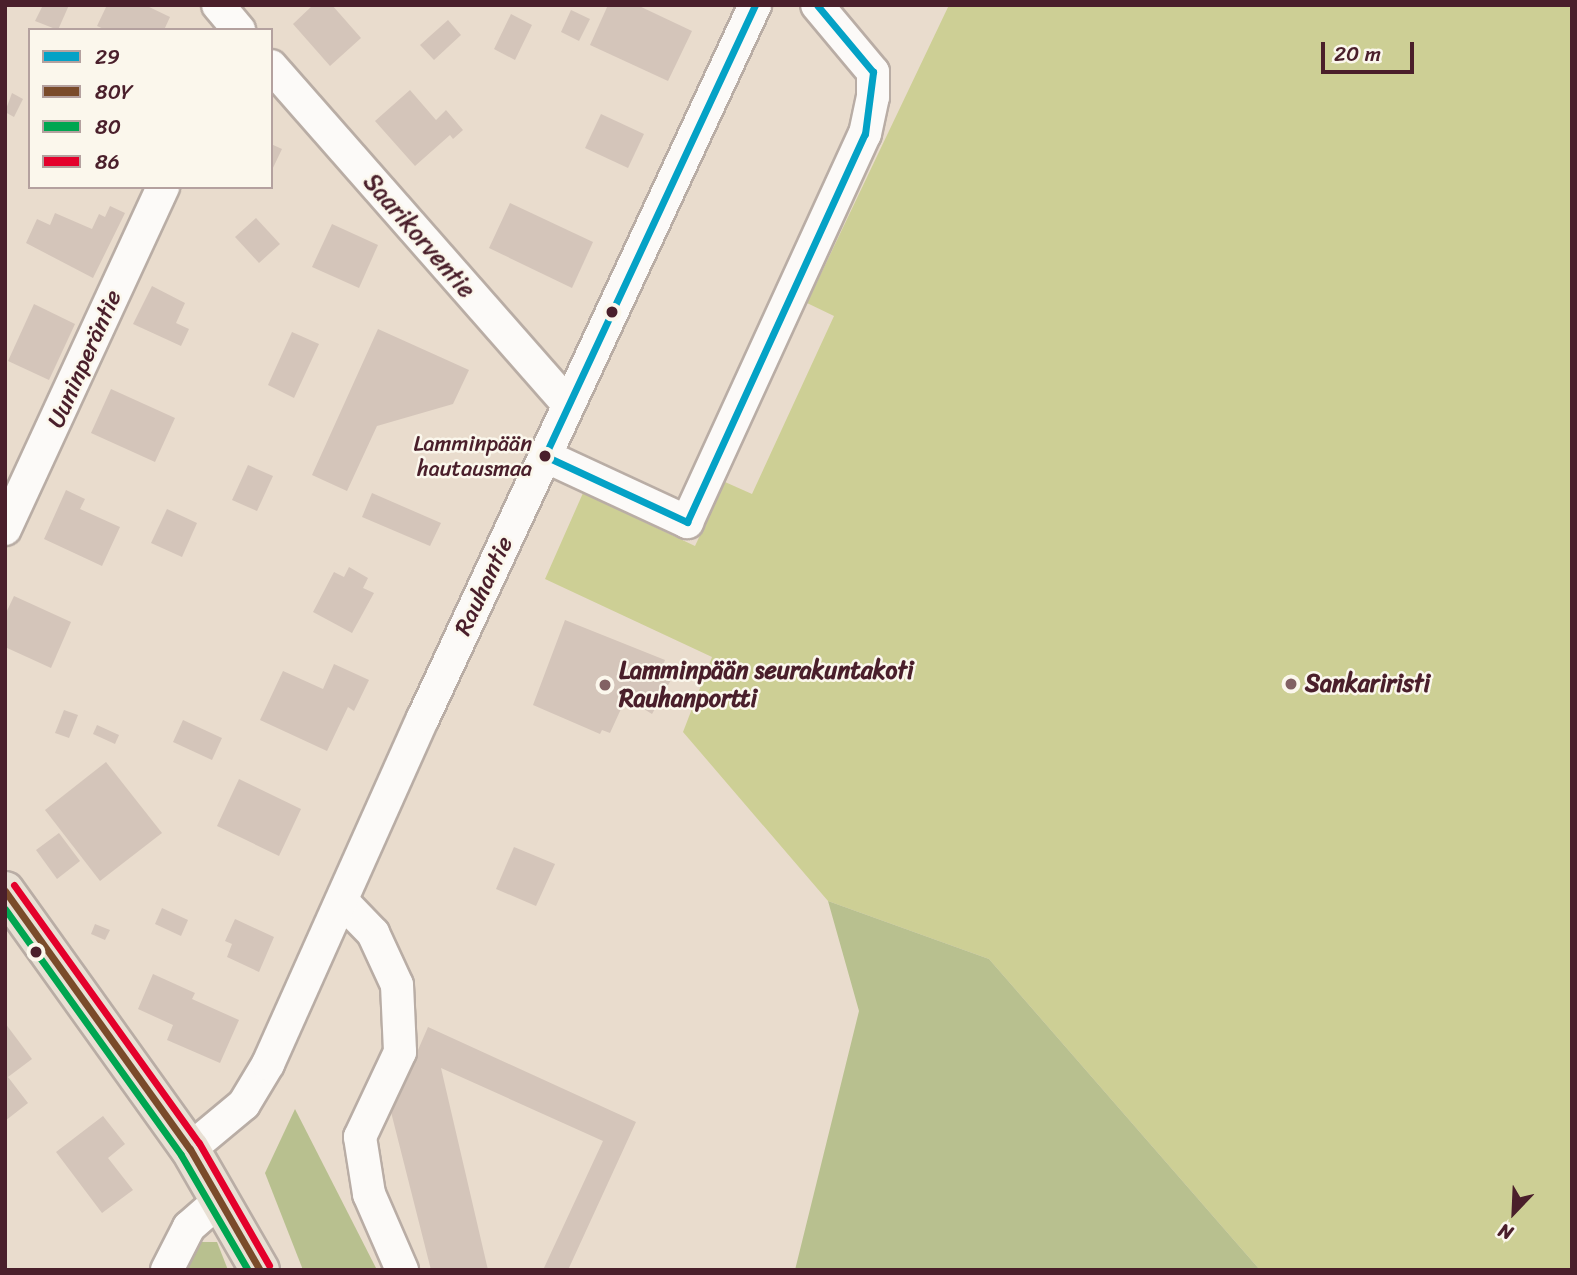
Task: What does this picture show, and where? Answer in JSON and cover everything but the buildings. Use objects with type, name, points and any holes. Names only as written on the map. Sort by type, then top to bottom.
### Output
[{"type":"main road","points":[[5,891],[190,1149],[260,1270]]},
{"type":"street","name":"Rauhantie","points":[[190,1149],[229,1119],[256,1087],[568,404],[755,5]]},
{"type":"street","points":[[545,456],[687,522],[865,134],[873,97],[873,72],[817,5]]},
{"type":"street","name":"Saarikorventie","points":[[273,68],[568,404]]},
{"type":"street","name":"Uuninperäntie","points":[[5,529],[162,189]]},
{"type":"street","points":[[342,901],[373,933],[397,985],[400,1052],[360,1137],[369,1194],[402,1270]]},
{"type":"street","points":[[167,1270],[189,1227],[220,1200]]},
{"type":"green space","name":"Lamminpään hautausmaa","points":[[949,5],[1572,5],[1572,1270],[1260,1270],[989,959],[828,901],[683,732],[712,657],[545,579],[583,493],[695,546],[725,482],[752,494],[834,316],[807,303]]},
{"type":"green space","points":[[828,901],[989,959],[1260,1270],[795,1270],[859,1011]]},
{"type":"green space","points":[[295,1109],[377,1270],[303,1270],[265,1173]]},
{"type":"green space","points":[[197,1242],[217,1242],[228,1270],[185,1270]]},
{"type":"transit line","name":"29","points":[[755,5],[545,456],[687,522],[865,134],[873,72],[817,5]]},
{"type":"transit line","name":"86","points":[[14,885],[199,1143],[269,1265]]},
{"type":"transit line","name":"80Y","points":[[5,891],[190,1149],[260,1270]]},
{"type":"transit line","name":"80","points":[[5,909],[181,1155],[248,1270]]},
{"type":"place","name":"Lamminpään hautausmaa","points":[[545,456]]},
{"type":"place","name":"Sankariristi","points":[[1291,684]]},
{"type":"place","name":"Lamminpään seurakuntakoti Rauhanportti","points":[[605,685]]}]
